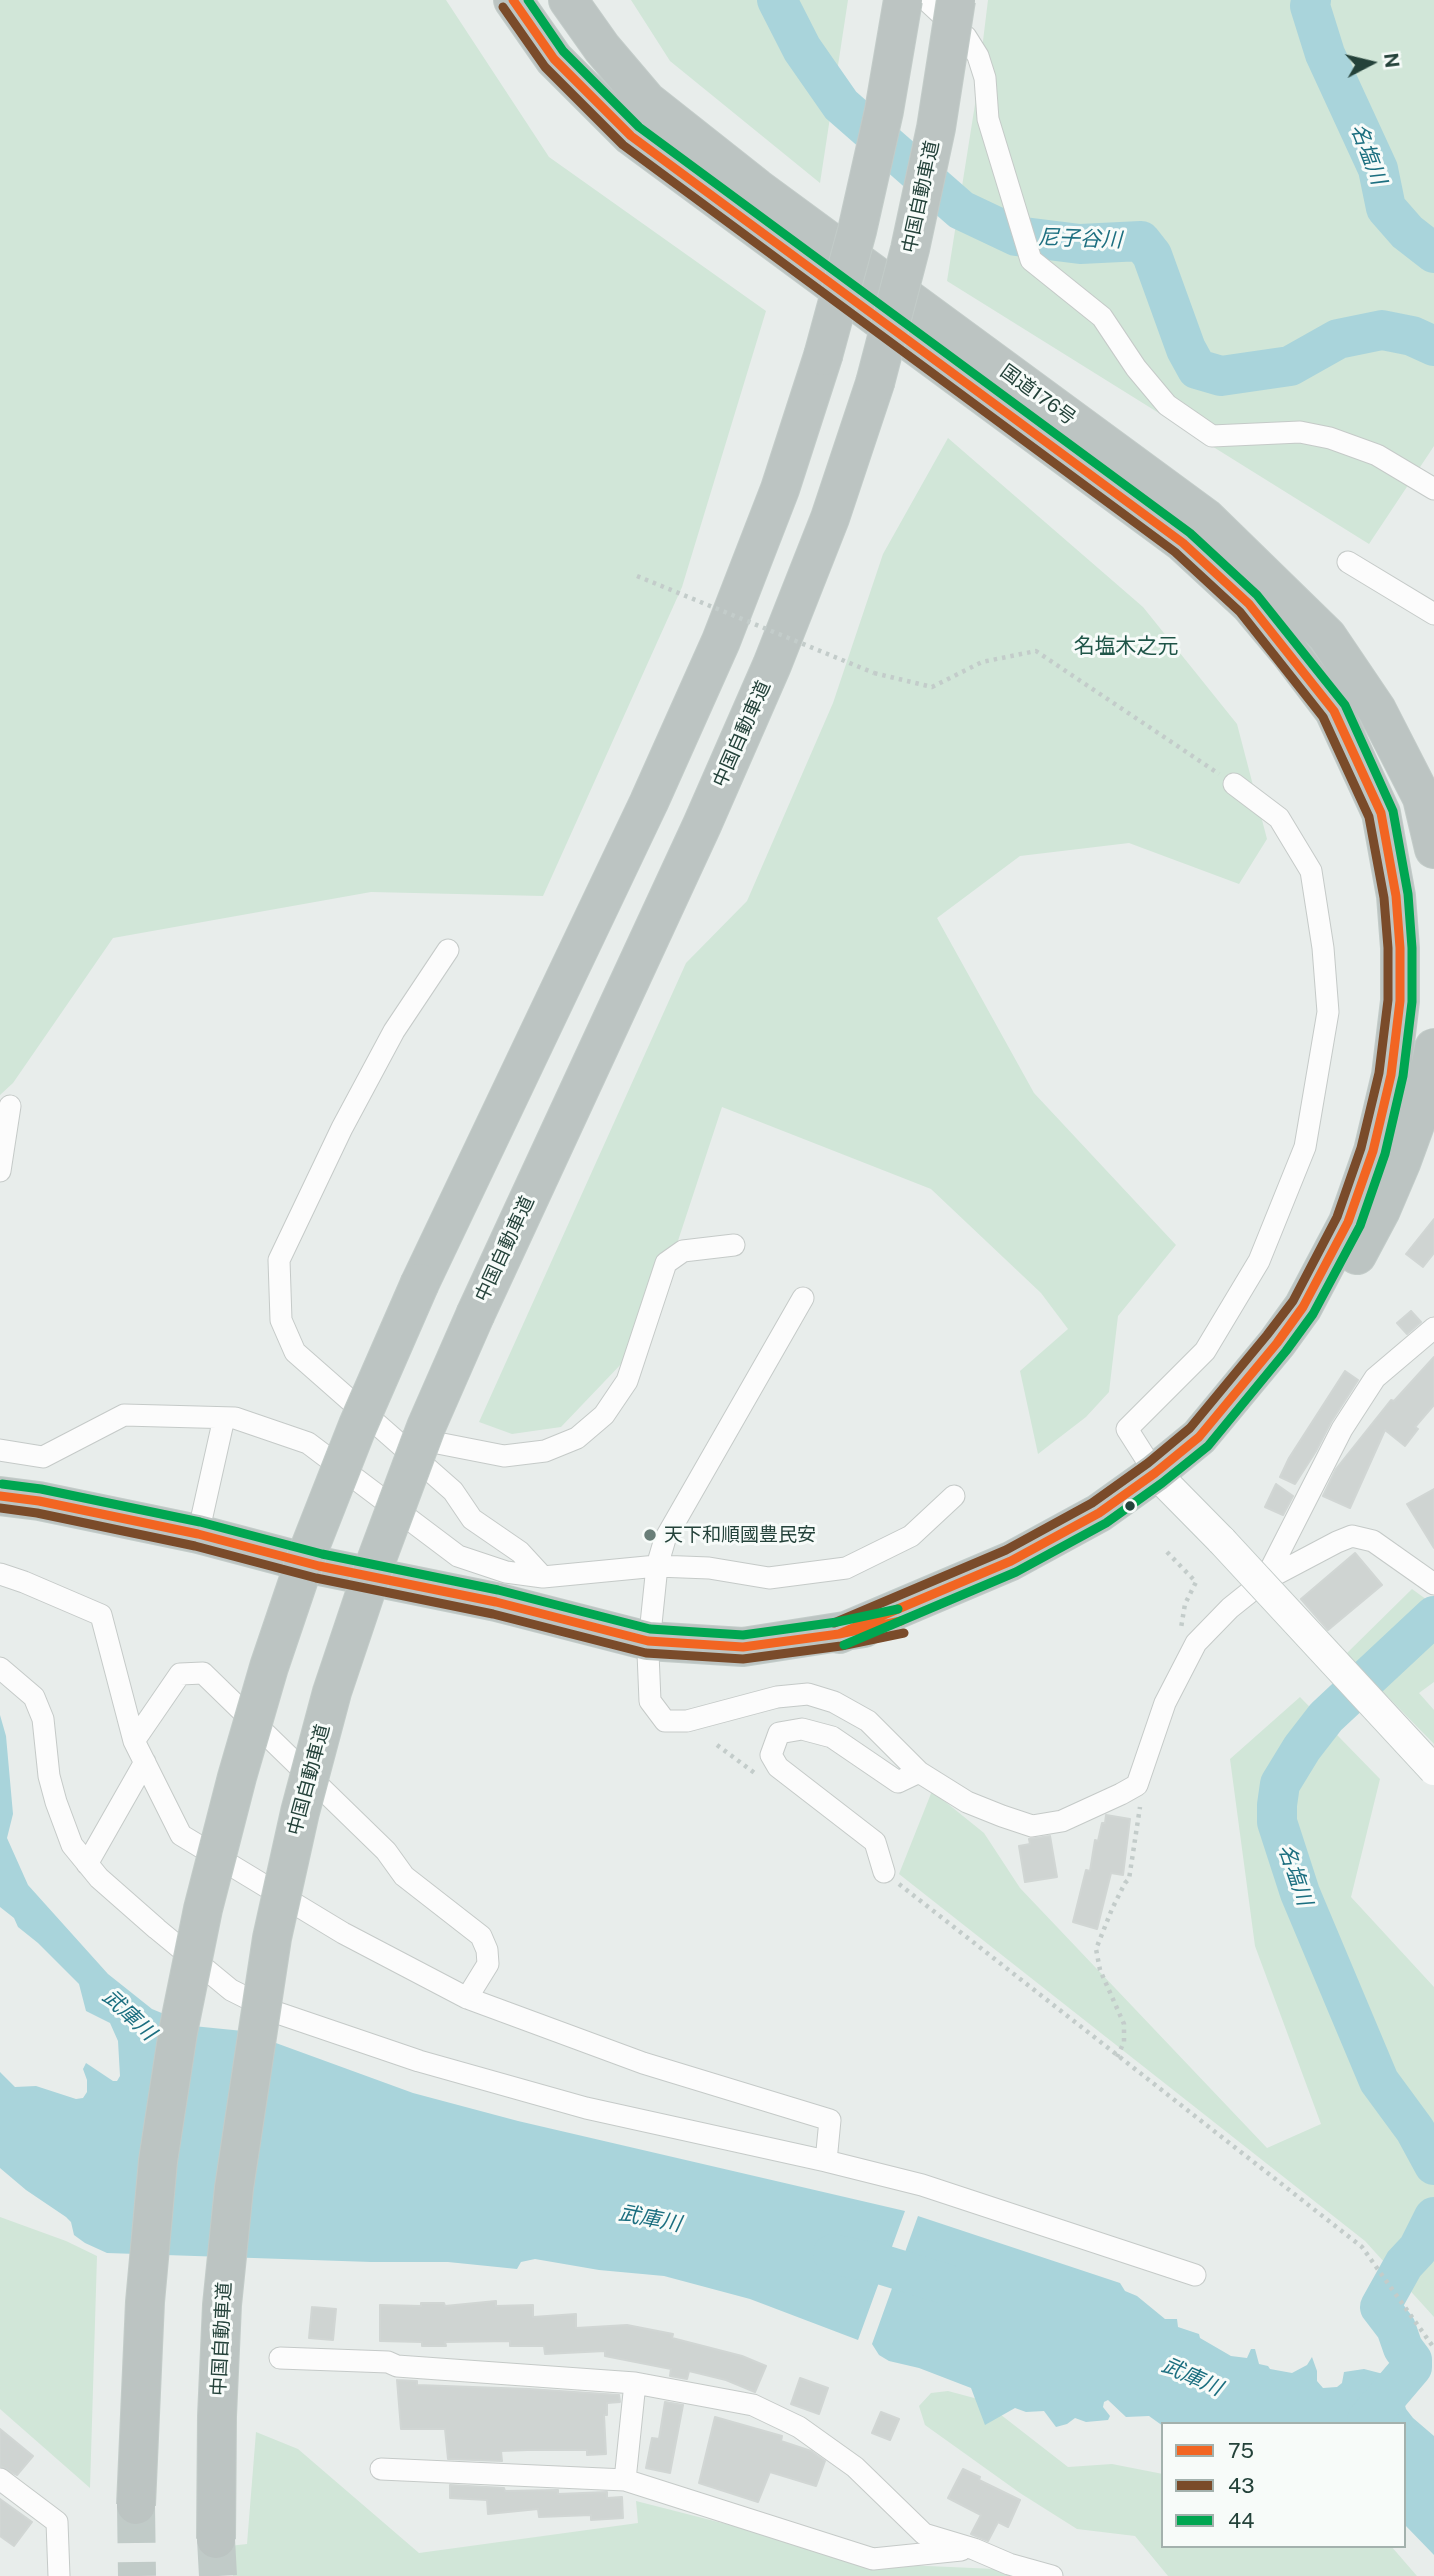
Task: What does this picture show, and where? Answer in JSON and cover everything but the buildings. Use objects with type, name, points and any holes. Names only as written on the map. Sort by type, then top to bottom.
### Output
[{"type":"highway","name":"国道176号","points":[[513,0],[554,59],[631,136],[1183,542],[1249,604],[1334,711],[1381,813],[1396,896],[1400,1001],[1391,1076],[1373,1151],[1348,1222],[1303,1307],[1277,1343],[1163,1481]]},
{"type":"highway","name":"国道176号","points":[[568,0],[602,48],[647,102],[758,188],[1206,519],[1326,636],[1377,709],[1428,796],[1434,849]]},
{"type":"highway","points":[[136,2505],[145,2302],[158,2161],[178,2032],[202,1909],[269,1667],[309,1552],[358,1425],[419,1283],[649,802],[721,641],[780,489],[823,356],[857,231],[884,111],[903,0]]},
{"type":"highway","name":"中国自動車道","points":[[216,2539],[218,2416],[225,2279],[251,2063],[275,1926],[300,1812],[332,1692],[376,1561],[426,1427],[702,825],[767,677],[830,518],[875,383],[910,249],[933,141],[956,0]]},
{"type":"highway","name":"国道176号","points":[[0,1496],[39,1501],[198,1534],[319,1566],[496,1602],[648,1641],[743,1647],[839,1634],[1012,1561],[1163,1481],[1254,1405],[1310,1337],[1386,1198],[1423,1102],[1434,1048]]},
{"type":"street","points":[[926,0],[966,37],[978,56],[985,78],[988,119],[1031,260],[1102,317],[1136,368],[1167,405],[1212,436],[1300,432],[1330,438],[1377,455],[1434,489]]},
{"type":"street","points":[[1348,562],[1434,614]]},
{"type":"street","points":[[1234,783],[1279,818],[1311,871],[1323,948],[1328,1012],[1305,1147],[1259,1261],[1205,1351],[1127,1429],[1163,1481],[1434,1770]]},
{"type":"street","points":[[1381,813],[1428,796]]},
{"type":"street","points":[[448,950],[387,1043],[342,1128],[279,1260],[281,1320],[295,1352],[453,1491],[471,1519],[520,1552],[543,1577]]},
{"type":"street","points":[[0,1171],[10,1106]]},
{"type":"street","points":[[387,1433],[504,1456],[545,1451],[576,1437],[604,1415],[627,1381],[666,1263],[683,1251],[734,1245]]},
{"type":"street","points":[[803,1298],[665,1539],[657,1566],[648,1641],[650,1701],[665,1721],[687,1721],[777,1697],[808,1694],[834,1702],[868,1721],[919,1772],[967,1802],[1032,1826],[1062,1821],[1137,1785],[1155,1727],[1177,1677],[1196,1643],[1230,1608],[1265,1580],[1352,1536],[1373,1541],[1431,1582]]},
{"type":"street","points":[[1265,1580],[1357,1404],[1375,1378],[1434,1328]]},
{"type":"street","points":[[0,1450],[43,1457],[124,1415],[235,1418],[308,1443],[458,1556],[506,1572],[543,1577],[657,1566],[709,1568],[769,1578],[846,1567],[911,1536],[954,1496]]},
{"type":"street","points":[[198,1534],[224,1418]]},
{"type":"street","points":[[0,1574],[101,1615],[134,1741],[181,1835],[343,1933],[467,1998],[643,2063],[831,2120],[826,2161]]},
{"type":"street","points":[[0,1668],[34,1697],[43,1719],[49,1776],[72,1845],[99,1878],[231,1990],[275,2012],[419,2061],[586,2108],[922,2185],[1195,2275]]},
{"type":"street","points":[[134,1741],[180,1674],[203,1673],[386,1851],[404,1876],[481,1936],[487,1950],[488,1964],[467,1998]]},
{"type":"street","points":[[884,1872],[875,1842],[778,1767],[771,1755],[779,1733],[802,1729],[832,1737],[898,1782],[919,1772]]},
{"type":"street","points":[[87,1864],[145,1762]]},
{"type":"street","points":[[280,2358],[387,2362],[397,2366],[635,2383],[753,2405],[799,2427],[855,2467],[924,2534],[1052,2576]]},
{"type":"street","points":[[625,2480],[635,2383]]},
{"type":"street","points":[[381,2469],[625,2480],[873,2558],[974,2549]]},
{"type":"street","points":[[0,2479],[57,2522],[59,2576]]},
{"type":"path","points":[[637,576],[874,673],[932,687],[982,662],[1036,651],[1234,783]]},
{"type":"path","points":[[1167,1552],[1196,1582],[1185,1604],[1177,1677]]},
{"type":"path","points":[[718,1745],[762,1779]]},
{"type":"path","points":[[1117,2057],[1124,2042],[1124,2024],[1100,1970],[1096,1949],[1112,1909],[1129,1879],[1145,1765]]},
{"type":"path","points":[[884,1872],[1362,2248],[1434,2348]]},
{"type":"green space","points":[[0,0],[446,0],[549,157],[766,311],[682,587],[543,896],[371,892],[113,938],[13,1083],[0,1095]]},
{"type":"green space","points":[[631,0],[848,0],[820,183],[670,61]]},
{"type":"green space","points":[[988,0],[1434,0],[1434,446],[1369,544],[947,281],[976,98]]},
{"type":"green space","points":[[948,438],[1143,607],[1237,724],[1267,839],[1239,884],[1129,843],[1020,856],[937,918],[1034,1093],[1176,1245],[1118,1316],[1109,1392],[1086,1417],[1038,1454],[1020,1371],[1068,1329],[1041,1293],[931,1189],[722,1107],[646,1338],[561,1427],[512,1434],[479,1422],[686,963],[747,901],[833,703],[883,554]]},
{"type":"green space","points":[[1412,1589],[1434,1605],[1434,1682],[1419,1693],[1434,1710],[1434,1744],[1346,1654]]},
{"type":"green space","points":[[1300,1697],[1380,1779],[1351,1897],[1434,1987],[1434,2317],[1365,2241],[899,1874],[932,1791],[984,1833],[1020,1888],[1267,2148],[1321,2124],[1255,1946],[1230,1759]]},
{"type":"green space","points":[[0,2217],[66,2241],[97,2256],[90,2488],[0,2409]]},
{"type":"green space","points":[[948,2391],[978,2399],[1068,2467],[1112,2464],[1161,2474],[1161,2548],[1393,2548],[1417,2576],[1168,2576],[1135,2536],[1077,2529],[1020,2493],[925,2425],[919,2406],[931,2393]]},
{"type":"green space","points":[[256,2432],[298,2449],[419,2553],[638,2523],[636,2501],[883,2564],[995,2569],[1014,2576],[233,2576],[229,2546],[247,2544]]},
{"type":"water","points":[[0,1715],[6,1736],[13,1814],[7,1838],[28,1885],[108,1974],[152,2009],[193,2026],[243,2031],[413,2093],[518,2121],[905,2211],[858,2340],[750,2299],[664,2276],[599,2270],[535,2259],[521,2262],[517,2269],[448,2262],[107,2253],[74,2235],[71,2222],[66,2217],[26,2190],[0,2168],[0,2072],[15,2087],[36,2086],[76,2099],[83,2098],[87,2092],[83,2069],[86,2063],[117,2081],[120,2076],[118,2041],[110,2023],[86,2011],[79,1984],[0,1907]]},
{"type":"water","points":[[918,2216],[1120,2283],[1125,2291],[1137,2296],[1165,2319],[1177,2319],[1178,2327],[1199,2334],[1200,2338],[1231,2356],[1247,2358],[1251,2349],[1255,2349],[1259,2364],[1292,2373],[1307,2365],[1312,2357],[1317,2381],[1323,2388],[1337,2387],[1342,2383],[1344,2372],[1364,2369],[1391,2376],[1398,2375],[1406,2382],[1408,2390],[1404,2402],[1406,2409],[1434,2436],[1434,2555],[1406,2526],[1406,2422],[1161,2422],[1161,2425],[1149,2416],[1126,2417],[1108,2400],[1103,2407],[1110,2416],[1108,2420],[1086,2422],[1075,2418],[1056,2427],[1044,2411],[1026,2412],[1015,2408],[985,2425],[971,2388],[919,2368],[889,2361],[879,2355],[872,2344]]},
{"type":"waterway","name":"尼子谷川","points":[[777,0],[802,49],[841,105],[961,210],[1016,236],[1080,244],[1141,241],[1152,255],[1186,349],[1197,369],[1221,376],[1290,366],[1338,339],[1382,330],[1412,336],[1434,346]]},
{"type":"waterway","name":"名塩川","points":[[1311,0],[1310,6],[1325,54],[1378,169],[1386,208],[1407,232],[1434,253]]},
{"type":"waterway","name":"名塩川","points":[[1434,1616],[1326,1717],[1302,1748],[1280,1784],[1277,1805],[1277,1822],[1300,1893],[1379,2081],[1415,2130],[1434,2165]]},
{"type":"waterway","name":"名塩川","points":[[1367,2420],[1412,2367],[1412,2360],[1403,2348],[1396,2328],[1380,2307],[1404,2264],[1418,2249],[1434,2217]]},
{"type":"waterway","name":"武庫川","points":[[833,2254],[880,2264],[952,2286]]},
{"type":"tunnel","points":[[136,2505],[137,2576]]},
{"type":"tunnel","points":[[216,2539],[218,2576]]},
{"type":"transit line","name":"75","points":[[513,0],[554,59],[631,136],[1183,543],[1249,604],[1334,711],[1381,813],[1396,896],[1400,948],[1400,1001],[1391,1075],[1373,1151],[1348,1222],[1303,1307],[1277,1343],[1199,1437],[1099,1513],[1011,1561],[839,1634]]},
{"type":"transit line","name":"44","points":[[528,0],[563,51],[639,127],[1190,533],[1257,595],[1345,705],[1393,811],[1408,894],[1412,948],[1412,1002],[1403,1076],[1385,1154],[1360,1226],[1313,1314],[1208,1446],[1106,1523],[1016,1572],[844,1645]]},
{"type":"transit line","name":"43","points":[[503,7],[545,67],[623,145],[1175,552],[1240,612],[1323,717],[1369,817],[1384,898],[1388,948],[1388,1000],[1379,1073],[1361,1148],[1337,1217],[1293,1301],[1190,1428],[1148,1463],[1092,1503],[1006,1550],[834,1623]]},
{"type":"transit line","name":"44","points":[[2,1484],[41,1489],[200,1522],[322,1554],[498,1590],[650,1629],[743,1635],[837,1622],[898,1609]]},
{"type":"transit line","name":"75","points":[[0,1496],[39,1501],[198,1534],[319,1566],[496,1602],[648,1641],[743,1647],[839,1634],[901,1621]]},
{"type":"transit line","name":"43","points":[[0,1508],[37,1513],[195,1546],[316,1578],[493,1614],[646,1653],[743,1659],[841,1646],[904,1633]]},
{"type":"place","name":"天下和順國豊民安","points":[[650,1535]]},
{"type":"district","name":"名塩木之元","points":[[1126,647]]}]
